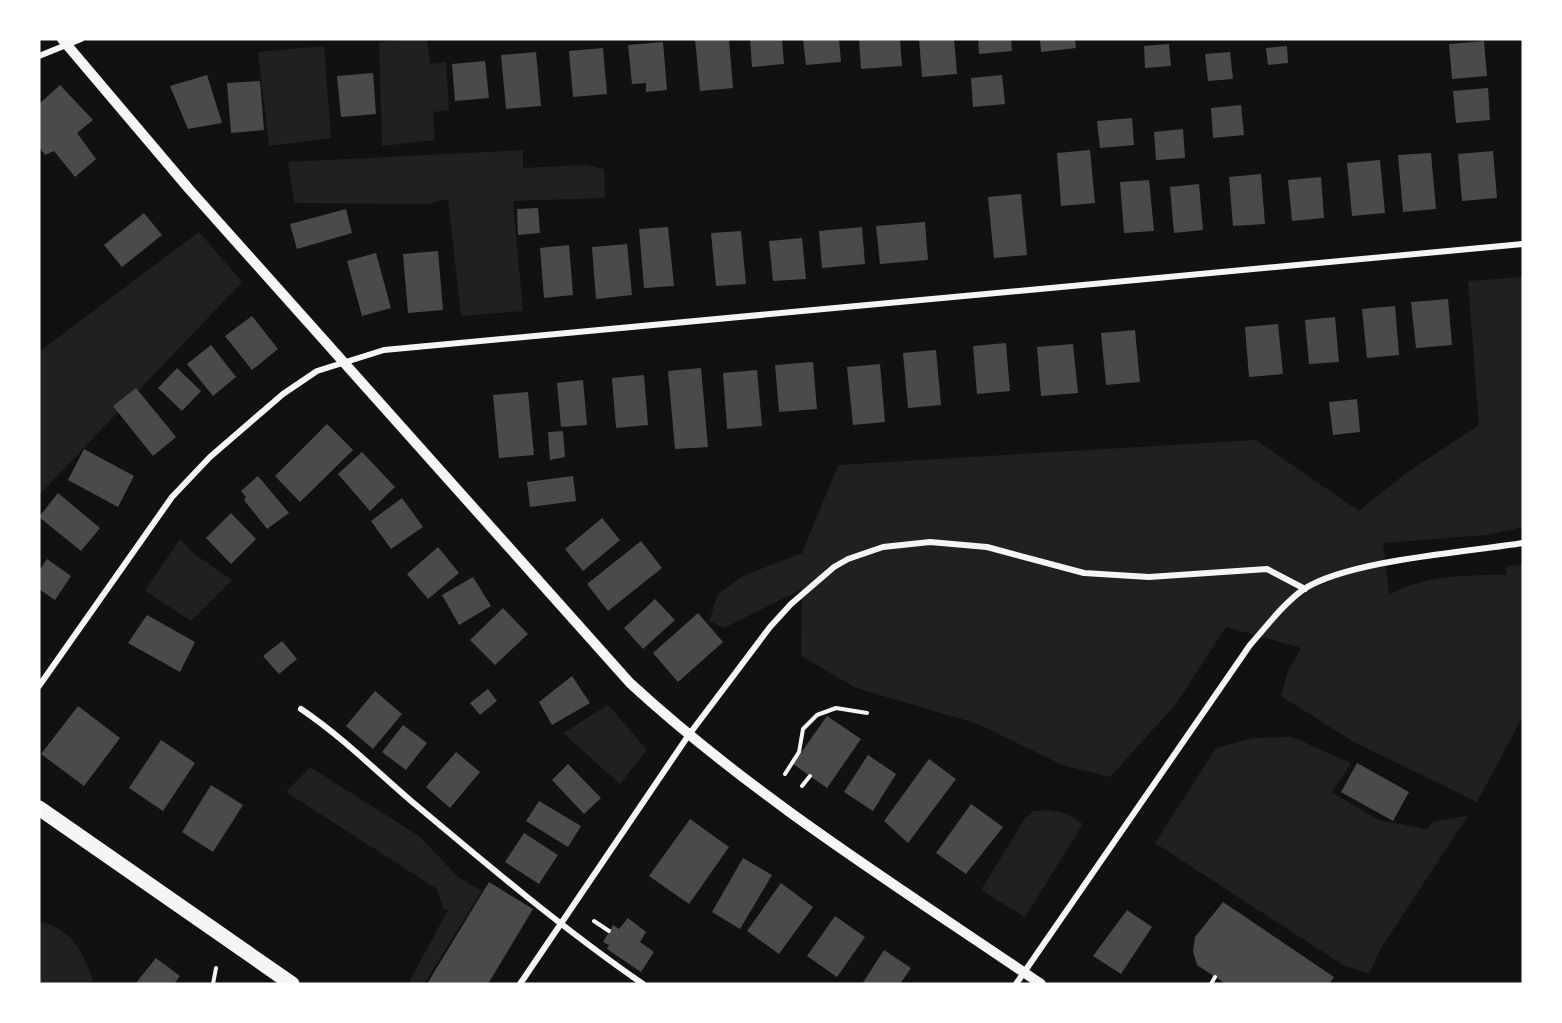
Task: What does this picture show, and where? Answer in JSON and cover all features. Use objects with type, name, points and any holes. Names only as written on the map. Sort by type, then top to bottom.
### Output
[{"type":"main road","points":[[39,808],[292,984]]},
{"type":"street","points":[[39,56],[64,41],[81,39]]},
{"type":"street","points":[[64,41],[189,189],[630,683],[688,736],[830,838],[1041,984]]},
{"type":"street","points":[[39,686],[179,489],[220,448],[283,394],[317,371],[345,362],[393,349],[1523,244]]},
{"type":"street","points":[[520,984],[688,736],[770,627],[791,604],[834,567],[848,559],[883,547],[930,542],[987,547],[1084,573],[1149,577],[1267,569],[1305,589]]},
{"type":"street","points":[[1016,984],[1250,645],[1284,606],[1305,589],[1344,573],[1373,566],[1523,543]]},
{"type":"street","points":[[302,709],[334,731],[428,815],[643,984]]},
{"type":"path","points":[[785,774],[799,752],[803,729],[817,715],[836,708],[867,713]]},
{"type":"path","points":[[802,786],[810,776]]},
{"type":"path","points":[[594,921],[609,931]]},
{"type":"path","points":[[213,984],[216,968]]},
{"type":"path","points":[[1211,984],[1215,977]]},
{"type":"shaded area","points":[[427,39],[430,64],[446,62],[449,110],[433,112],[435,140],[382,146],[379,42]]},
{"type":"shaded area","points":[[324,46],[331,138],[269,146],[258,52]]},
{"type":"shaded area","points":[[523,150],[523,168],[586,165],[604,169],[605,198],[513,201],[523,311],[461,316],[448,199],[427,204],[294,203],[288,162]]},
{"type":"shaded area","points":[[199,232],[242,282],[39,495],[39,352]]},
{"type":"shaded area","points":[[1523,277],[1523,527],[1487,535],[1383,543],[1389,594],[1418,583],[1447,577],[1507,575],[1506,566],[1523,565],[1523,716],[1477,802],[1354,742],[1281,696],[1288,671],[1301,648],[1226,627],[1176,704],[1110,777],[1062,765],[978,724],[856,688],[801,656],[802,589],[724,628],[709,621],[718,594],[743,576],[802,553],[838,465],[1256,440],[1359,511],[1406,473],[1479,425],[1468,281]]},
{"type":"shaded area","points":[[180,539],[194,554],[232,580],[191,621],[145,591]]},
{"type":"shaded area","points":[[608,705],[647,750],[620,784],[563,733]]},
{"type":"shaded area","points":[[1292,737],[1351,763],[1332,792],[1378,820],[1427,829],[1434,821],[1468,816],[1381,948],[1369,974],[1343,965],[1155,843],[1216,748],[1253,738]]},
{"type":"shaded area","points":[[310,767],[419,836],[459,878],[482,891],[424,984],[408,984],[448,910],[443,909],[437,889],[286,792]]},
{"type":"shaded area","points":[[1048,810],[1068,814],[1083,824],[1025,917],[981,890],[1024,820],[1033,811]]},
{"type":"shaded area","points":[[39,922],[60,929],[74,942],[89,970],[93,980],[92,984],[39,984]]},
{"type":"building","points":[[695,39],[729,39],[733,88],[700,91]]},
{"type":"building","points":[[750,39],[782,39],[784,64],[752,67]]},
{"type":"building","points":[[803,39],[839,39],[841,62],[806,65]]},
{"type":"building","points":[[859,39],[900,39],[902,66],[861,69]]},
{"type":"building","points":[[919,39],[954,39],[957,74],[922,77]]},
{"type":"building","points":[[978,39],[1011,39],[1012,51],[979,54]]},
{"type":"building","points":[[1040,39],[1075,39],[1076,48],[1041,52]]},
{"type":"building","points":[[1484,41],[1487,76],[1452,79],[1449,44]]},
{"type":"building","points":[[663,42],[667,90],[646,92],[646,83],[632,84],[628,45]]},
{"type":"building","points":[[1169,44],[1171,66],[1145,68],[1144,46]]},
{"type":"building","points":[[1287,46],[1288,63],[1268,65],[1266,48]]},
{"type":"building","points":[[603,48],[607,94],[573,97],[569,51]]},
{"type":"building","points":[[536,52],[541,106],[506,109],[501,55]]},
{"type":"building","points":[[1230,52],[1233,79],[1208,81],[1205,54]]},
{"type":"building","points":[[485,61],[489,98],[455,101],[452,64]]},
{"type":"building","points":[[373,73],[376,114],[341,117],[337,76]]},
{"type":"building","points":[[207,75],[222,123],[188,129],[170,86]]},
{"type":"building","points":[[1002,75],[1005,104],[973,107],[971,78]]},
{"type":"building","points":[[260,81],[264,130],[231,133],[227,83]]},
{"type":"building","points":[[60,85],[93,120],[77,133],[96,159],[75,177],[54,151],[45,155],[39,147],[39,104]]},
{"type":"building","points":[[1488,88],[1490,120],[1456,123],[1453,91]]},
{"type":"building","points":[[1241,105],[1244,135],[1213,138],[1211,108]]},
{"type":"building","points":[[1132,118],[1134,145],[1100,148],[1097,121]]},
{"type":"building","points":[[1183,129],[1185,158],[1156,160],[1154,132]]},
{"type":"building","points":[[1090,150],[1095,203],[1061,206],[1057,153]]},
{"type":"building","points":[[1493,151],[1497,198],[1462,201],[1458,154]]},
{"type":"building","points":[[1431,153],[1436,209],[1403,212],[1398,155]]},
{"type":"building","points":[[1380,160],[1385,213],[1352,216],[1347,163]]},
{"type":"building","points":[[1261,174],[1265,224],[1233,226],[1229,177]]},
{"type":"building","points":[[1321,177],[1324,218],[1292,221],[1288,180]]},
{"type":"building","points":[[1149,180],[1154,231],[1124,233],[1120,182]]},
{"type":"building","points":[[1199,184],[1203,230],[1174,233],[1170,187]]},
{"type":"building","points":[[1021,194],[1027,255],[994,258],[988,197]]},
{"type":"building","points":[[538,208],[540,233],[518,235],[517,209]]},
{"type":"building","points":[[346,209],[352,233],[297,249],[290,224]]},
{"type":"building","points":[[144,213],[162,235],[122,267],[104,245]]},
{"type":"building","points":[[925,222],[928,260],[880,264],[876,226]]},
{"type":"building","points":[[668,227],[674,286],[644,288],[639,229]]},
{"type":"building","points":[[862,227],[865,264],[822,268],[819,231]]},
{"type":"building","points":[[741,231],[746,284],[716,286],[711,233]]},
{"type":"building","points":[[802,238],[806,279],[773,281],[769,241]]},
{"type":"building","points":[[627,244],[632,295],[596,299],[592,247]]},
{"type":"building","points":[[569,245],[573,295],[544,298],[540,248]]},
{"type":"building","points":[[438,251],[443,310],[408,313],[403,254]]},
{"type":"building","points":[[376,253],[391,308],[362,316],[347,261]]},
{"type":"building","points":[[1448,299],[1452,345],[1416,348],[1411,302]]},
{"type":"building","points":[[1395,306],[1399,355],[1367,358],[1362,309]]},
{"type":"building","points":[[252,316],[278,349],[252,370],[225,336]]},
{"type":"building","points":[[1335,317],[1339,362],[1309,364],[1305,320]]},
{"type":"building","points":[[1278,324],[1283,374],[1249,377],[1245,327]]},
{"type":"building","points":[[1135,330],[1140,382],[1106,385],[1101,333]]},
{"type":"building","points":[[1006,343],[1010,391],[977,394],[973,346]]},
{"type":"building","points":[[1073,344],[1078,393],[1041,396],[1037,347]]},
{"type":"building","points":[[211,345],[236,377],[213,396],[187,364]]},
{"type":"building","points":[[936,350],[941,405],[908,408],[903,353]]},
{"type":"building","points":[[813,362],[817,409],[779,412],[775,365]]},
{"type":"building","points":[[880,364],[885,422],[853,425],[847,367]]},
{"type":"building","points":[[177,368],[201,391],[182,411],[158,388]]},
{"type":"building","points":[[701,368],[708,447],[675,449],[668,371]]},
{"type":"building","points":[[757,370],[762,426],[727,429],[723,373]]},
{"type":"building","points":[[644,375],[648,425],[616,428],[612,378]]},
{"type":"building","points":[[583,380],[587,425],[561,427],[557,383]]},
{"type":"building","points":[[136,388],[176,437],[153,456],[113,406]]},
{"type":"building","points":[[528,392],[534,455],[499,458],[493,395]]},
{"type":"building","points":[[1357,399],[1360,432],[1333,435],[1329,402]]},
{"type":"building","points":[[327,424],[353,450],[300,502],[275,476]]},
{"type":"building","points":[[563,431],[565,457],[550,460],[548,432]]},
{"type":"building","points":[[84,449],[134,476],[118,507],[68,480]]},
{"type":"building","points":[[362,452],[395,487],[370,511],[338,474]]},
{"type":"building","points":[[258,476],[289,513],[267,529],[244,500],[246,497],[241,491]]},
{"type":"building","points":[[573,476],[576,501],[530,507],[527,482]]},
{"type":"building","points":[[58,493],[100,528],[81,551],[39,517]]},
{"type":"building","points":[[402,498],[423,527],[391,549],[371,521]]},
{"type":"building","points":[[231,513],[256,539],[231,564],[206,538]]},
{"type":"building","points":[[602,518],[620,540],[583,571],[565,549]]},
{"type":"building","points":[[641,541],[662,568],[608,611],[587,584]]},
{"type":"building","points":[[438,547],[459,573],[428,599],[407,574]]},
{"type":"building","points":[[47,559],[71,576],[55,600],[39,589],[39,571]]},
{"type":"building","points":[[473,577],[491,606],[459,625],[442,595]]},
{"type":"building","points":[[655,599],[675,620],[643,649],[624,628]]},
{"type":"building","points":[[503,608],[528,634],[495,665],[470,640]]},
{"type":"building","points":[[698,613],[723,642],[678,682],[653,653]]},
{"type":"building","points":[[147,615],[195,642],[180,672],[128,643]]},
{"type":"building","points":[[282,641],[297,659],[279,674],[263,656]]},
{"type":"building","points":[[572,676],[590,703],[552,725],[539,702]]},
{"type":"building","points":[[488,689],[497,701],[480,715],[470,703]]},
{"type":"building","points":[[375,691],[402,714],[373,749],[346,726]]},
{"type":"building","points":[[78,706],[120,738],[84,786],[41,754]]},
{"type":"building","points":[[827,716],[861,739],[827,788],[793,764]]},
{"type":"building","points":[[403,725],[427,743],[406,770],[382,752]]},
{"type":"building","points":[[161,740],[195,763],[163,811],[129,788]]},
{"type":"building","points":[[456,752],[480,772],[450,808],[426,787]]},
{"type":"building","points":[[868,755],[896,774],[873,811],[844,792]]},
{"type":"building","points":[[929,759],[956,779],[908,843],[884,821]]},
{"type":"building","points":[[1357,763],[1409,792],[1393,821],[1341,792]]},
{"type":"building","points":[[568,764],[601,798],[584,814],[552,780]]},
{"type":"building","points":[[211,785],[243,805],[213,852],[182,832]]},
{"type":"building","points":[[539,801],[581,826],[568,847],[526,821]]},
{"type":"building","points":[[971,804],[1003,827],[966,874],[936,853]]},
{"type":"building","points":[[690,819],[729,847],[689,904],[649,876]]},
{"type":"building","points":[[524,833],[558,855],[539,884],[505,862]]},
{"type":"building","points":[[743,858],[772,875],[740,929],[712,912]]},
{"type":"building","points":[[489,882],[533,909],[488,984],[427,984]]},
{"type":"building","points":[[781,883],[813,907],[779,954],[747,931]]},
{"type":"building","points":[[1223,902],[1334,977],[1329,984],[1226,984],[1197,965],[1193,951],[1195,937]]},
{"type":"building","points":[[1127,910],[1152,927],[1121,974],[1093,956]]},
{"type":"building","points":[[835,916],[865,937],[837,977],[807,956]]},
{"type":"building","points":[[628,918],[646,932],[640,942],[654,952],[641,972],[607,949],[609,945],[603,942],[613,925],[619,929]]},
{"type":"building","points":[[884,950],[911,968],[900,984],[862,984]]},
{"type":"building","points":[[156,958],[180,976],[174,984],[135,984]]}]
